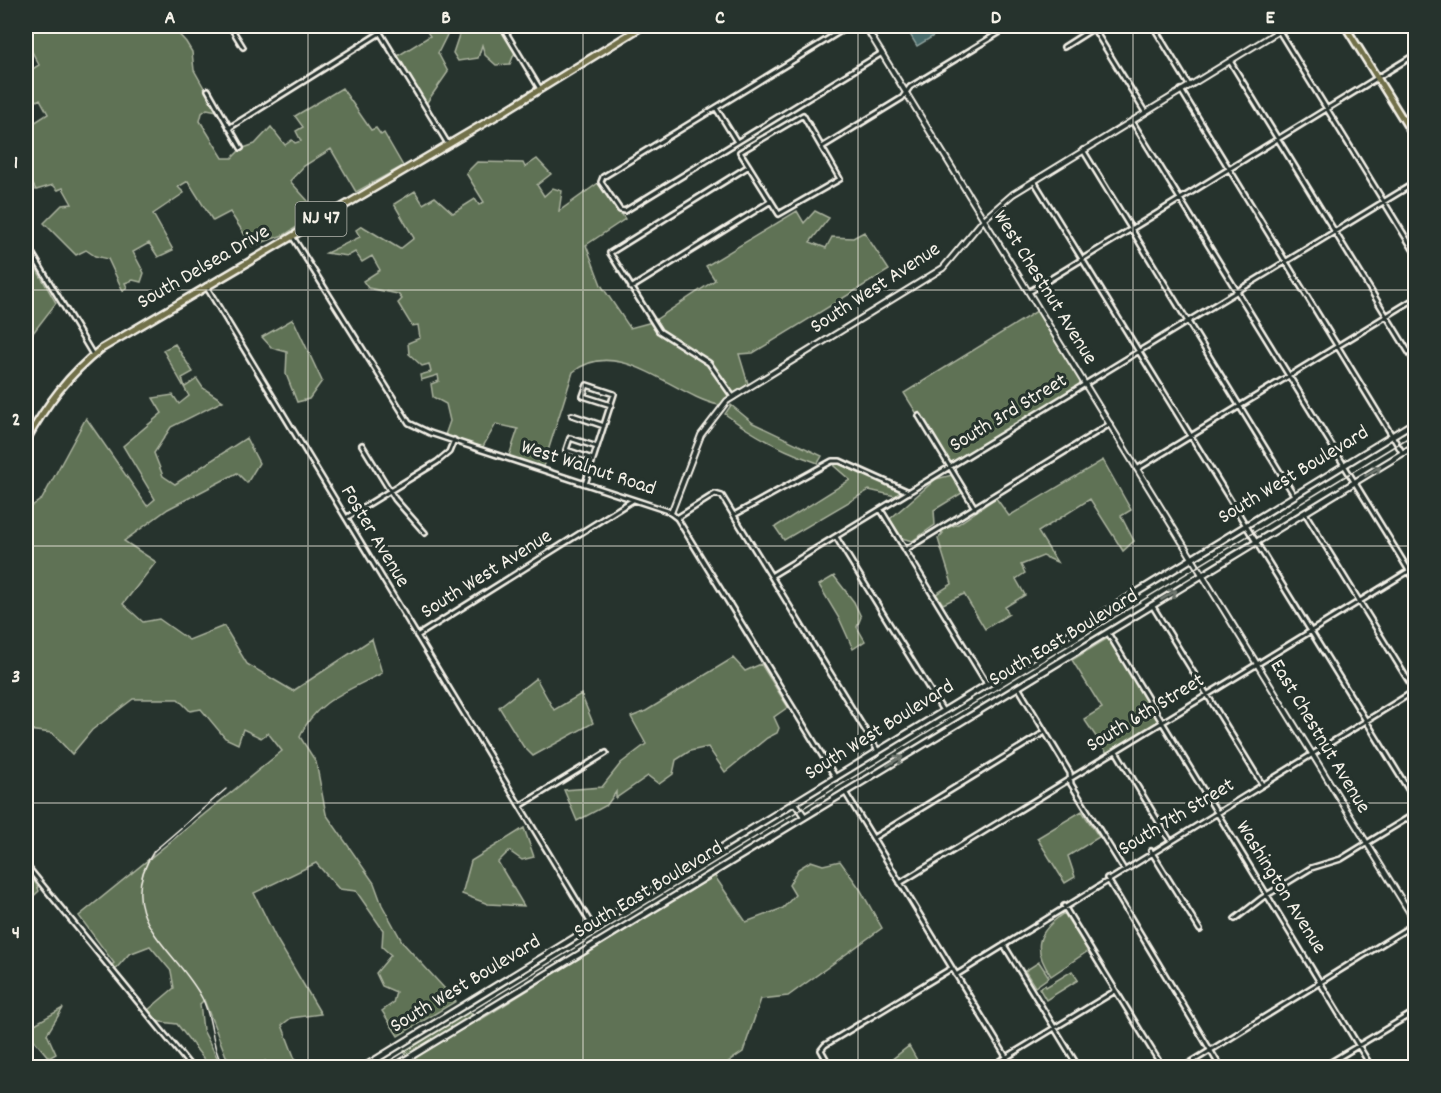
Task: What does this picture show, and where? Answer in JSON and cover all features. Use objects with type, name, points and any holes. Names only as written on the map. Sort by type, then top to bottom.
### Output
[{"type":"main road","name":"South Delsea Drive","points":[[26,441],[55,393],[93,355],[643,26]]},
{"type":"main road","points":[[1345,26],[1416,140]]},
{"type":"main road","name":"South West Boulevard","points":[[362,1068],[1416,421]]},
{"type":"main road","name":"South East Boulevard","points":[[392,1068],[1017,686],[1257,543],[1416,444]]},
{"type":"main road","points":[[795,803],[804,816]]},
{"type":"street","points":[[230,26],[243,48]]},
{"type":"street","points":[[376,26],[448,144]]},
{"type":"street","points":[[502,26],[540,89]]},
{"type":"street","points":[[849,26],[608,174],[602,182],[620,210],[625,211],[882,53]]},
{"type":"street","name":"West Chestnut Avenue","points":[[865,26],[1197,567]]},
{"type":"street","points":[[822,147],[902,98],[910,87],[1010,26]]},
{"type":"street","points":[[1153,26],[1189,86]]},
{"type":"street","name":"South West Avenue","points":[[671,513],[701,435],[715,414],[733,397],[943,268],[984,219],[1001,203],[1083,150],[1287,26]]},
{"type":"street","points":[[1064,46],[1093,27],[1146,112]]},
{"type":"street","points":[[1279,31],[1416,254]]},
{"type":"street","points":[[229,128],[380,33]]},
{"type":"street","points":[[1029,292],[1416,54]]},
{"type":"street","points":[[1230,60],[1416,364]]},
{"type":"street","points":[[208,90],[241,148]]},
{"type":"street","points":[[1181,90],[1402,452]]},
{"type":"street","points":[[716,108],[736,142]]},
{"type":"street","points":[[803,115],[822,147],[840,178],[779,214],[740,152],[803,115]]},
{"type":"street","points":[[1132,121],[1416,582]]},
{"type":"street","points":[[1083,150],[1294,495]]},
{"type":"street","points":[[733,397],[709,363],[659,332],[610,254],[749,166]]},
{"type":"street","points":[[1034,181],[1416,802]]},
{"type":"street","name":"South 3rd Street","points":[[771,576],[1416,182]]},
{"type":"street","points":[[631,288],[771,201]]},
{"type":"street","name":"West Walnut Road","points":[[292,236],[404,417],[416,427],[671,513],[677,518],[836,778]]},
{"type":"street","points":[[26,243],[93,355]]},
{"type":"street","name":"Foster Avenue","points":[[206,286],[593,927]]},
{"type":"street","points":[[1137,469],[1416,298]]},
{"type":"street","points":[[585,484],[611,405],[614,394],[587,385],[583,396],[611,405]]},
{"type":"street","points":[[572,415],[604,426]]},
{"type":"street","points":[[919,416],[975,508]]},
{"type":"street","points":[[905,550],[1110,424]]},
{"type":"street","points":[[593,459],[566,450],[570,438],[597,447]]},
{"type":"street","points":[[346,518],[443,458],[454,440]]},
{"type":"street","points":[[362,445],[389,491],[425,533]]},
{"type":"street","points":[[734,515],[832,461],[840,461],[909,492]]},
{"type":"street","points":[[677,518],[717,494],[722,496],[878,751]]},
{"type":"street","name":"South West Avenue","points":[[417,636],[633,500]]},
{"type":"street","points":[[881,510],[987,684]]},
{"type":"street","points":[[1305,513],[1415,691]]},
{"type":"street","points":[[836,537],[943,711]]},
{"type":"street","name":"East Chestnut Avenue","points":[[1197,567],[1416,923]]},
{"type":"street","name":"South 6th Street","points":[[900,883],[1409,572]]},
{"type":"street","points":[[1152,605],[1262,784]]},
{"type":"street","name":"Washington Avenue","points":[[1108,633],[1372,1068]]},
{"type":"street","points":[[1017,686],[1071,778],[1071,783],[1123,868]]},
{"type":"street","name":"South 7th Street","points":[[956,975],[1123,868],[1415,691]]},
{"type":"street","points":[[872,838],[1045,732]]},
{"type":"street","points":[[1116,751],[1170,840]]},
{"type":"street","points":[[520,806],[606,753]]},
{"type":"street","points":[[845,792],[1013,1068]]},
{"type":"street","points":[[1235,919],[1266,896],[1311,868],[1341,860],[1416,813]]},
{"type":"street","points":[[1151,851],[1200,930]]},
{"type":"street","points":[[26,865],[192,1068]]},
{"type":"street","points":[[1107,879],[1212,1049],[1221,1068]]},
{"type":"street","points":[[1064,906],[1163,1068]]},
{"type":"street","points":[[1182,1068],[1416,923]]},
{"type":"street","points":[[1004,945],[1079,1068]]},
{"type":"street","points":[[831,1068],[821,1050],[825,1045],[952,968]]},
{"type":"street","points":[[988,1068],[1115,991]]},
{"type":"street","points":[[1321,1068],[1416,1011]]},
{"type":"green space","points":[[26,26],[163,26],[174,29],[192,52],[194,70],[217,111],[207,109],[202,113],[200,121],[223,158],[232,158],[241,149],[255,144],[271,127],[285,145],[292,140],[295,143],[301,141],[296,131],[303,127],[295,116],[342,88],[371,130],[376,128],[381,135],[384,133],[403,166],[356,192],[331,149],[304,166],[290,181],[308,201],[307,206],[314,216],[286,234],[252,246],[230,212],[213,221],[188,181],[178,187],[184,193],[153,214],[173,250],[158,257],[149,243],[133,252],[144,273],[141,282],[133,280],[125,283],[127,287],[123,291],[108,259],[95,256],[86,250],[76,255],[44,223],[62,205],[72,204],[63,188],[58,190],[53,185],[36,190],[26,173],[26,128],[48,114],[40,99],[26,107],[26,73],[39,65],[31,50],[26,52]]},
{"type":"green space","points":[[423,26],[499,26],[515,52],[510,64],[496,65],[485,55],[482,45],[478,58],[458,61],[453,53],[461,29],[450,29],[438,53],[448,72],[425,105],[396,57],[430,36]]},
{"type":"green space","points":[[537,159],[551,174],[537,185],[544,196],[553,188],[562,191],[559,211],[601,181],[625,219],[586,245],[601,285],[630,328],[652,322],[715,280],[706,266],[797,211],[804,223],[815,211],[829,218],[810,242],[826,248],[832,237],[853,238],[864,232],[889,270],[753,353],[739,354],[749,387],[719,405],[702,400],[628,364],[609,360],[590,362],[573,372],[542,470],[508,459],[518,429],[496,424],[481,450],[444,438],[450,421],[446,404],[433,397],[431,384],[439,381],[438,375],[421,380],[420,375],[431,372],[429,364],[422,366],[409,354],[408,343],[420,338],[418,325],[412,326],[398,303],[402,299],[398,294],[368,288],[363,281],[380,270],[372,256],[362,262],[355,252],[348,256],[326,253],[360,237],[356,230],[362,226],[400,249],[414,238],[394,204],[415,191],[423,204],[435,197],[453,213],[475,199],[479,205],[484,202],[466,173],[477,162],[523,163],[525,167]]},
{"type":"green space","points":[[26,251],[56,303],[26,342]]},
{"type":"green space","points":[[1040,309],[1086,384],[950,467],[904,393]]},
{"type":"green space","points":[[293,319],[322,381],[309,399],[297,402],[286,374],[287,352],[272,348],[262,337]]},
{"type":"green space","points":[[175,344],[193,372],[182,378],[185,387],[197,379],[203,388],[223,401],[171,427],[154,453],[163,476],[175,484],[246,438],[259,463],[247,483],[237,473],[168,509],[124,541],[156,562],[123,604],[143,622],[159,619],[189,640],[224,626],[247,664],[293,691],[372,639],[382,673],[345,691],[323,706],[306,725],[300,737],[316,762],[326,814],[374,883],[382,905],[403,943],[456,1001],[398,1036],[382,1011],[393,1003],[396,992],[382,986],[376,973],[391,955],[382,947],[383,930],[356,891],[339,889],[316,863],[254,893],[276,938],[321,1014],[291,1018],[282,1025],[298,1067],[265,1067],[265,1061],[254,1067],[238,1064],[226,1056],[204,1000],[200,1004],[203,1030],[222,1067],[210,1067],[177,1024],[153,1021],[147,1011],[174,988],[171,971],[150,946],[129,954],[113,972],[109,967],[114,963],[79,916],[282,751],[268,733],[261,738],[243,729],[238,744],[225,738],[201,709],[190,711],[178,699],[133,699],[92,730],[72,754],[52,733],[27,730],[32,749],[26,755],[26,510],[42,499],[86,418],[147,506],[155,499],[123,446],[162,413],[153,398],[173,395],[179,404],[189,396],[163,350]]},
{"type":"green space","points":[[731,405],[753,423],[822,456],[818,463],[781,448],[747,429],[725,414]]},
{"type":"green space","points":[[1103,460],[1131,510],[1121,516],[1134,541],[1123,551],[1090,499],[1038,532],[1057,562],[1043,556],[1021,565],[1025,573],[1016,579],[1025,595],[1005,607],[1009,614],[985,629],[964,594],[943,604],[936,594],[952,584],[938,539],[943,533],[938,531],[958,524],[996,498],[1009,516]]},
{"type":"green space","points":[[838,463],[901,491],[895,496],[869,490],[784,540],[775,527],[850,480],[834,466]]},
{"type":"green space","points":[[952,475],[962,493],[934,510],[935,525],[912,541],[902,538],[890,519],[936,479]]},
{"type":"green space","points":[[834,576],[854,602],[861,617],[857,627],[865,641],[853,649],[840,620],[819,585]]},
{"type":"green space","points":[[1108,638],[1160,721],[1107,753],[1084,719],[1102,708],[1072,660]]},
{"type":"green space","points":[[733,658],[745,671],[761,664],[788,707],[774,717],[779,728],[777,733],[767,738],[725,772],[708,747],[690,751],[676,760],[673,774],[659,784],[648,776],[616,798],[616,792],[607,805],[577,821],[564,790],[602,787],[621,763],[646,744],[631,717],[646,711]]},
{"type":"green space","points":[[536,678],[554,710],[581,694],[593,723],[533,756],[523,746],[499,707]]},
{"type":"green space","points":[[1082,811],[1099,837],[1068,856],[1075,877],[1065,883],[1037,838]]},
{"type":"green space","points":[[524,828],[534,857],[522,860],[509,851],[498,862],[524,906],[488,904],[462,894],[471,861]]},
{"type":"green space","points":[[811,861],[823,865],[840,861],[860,889],[882,928],[788,996],[761,999],[743,1052],[728,1062],[731,1067],[412,1067],[404,1051],[469,1012],[480,1020],[714,875],[746,922],[783,908],[795,895],[789,885],[798,869]]},
{"type":"green space","points":[[26,872],[39,891],[26,903]]},
{"type":"green space","points":[[1064,913],[1088,951],[1051,976],[1041,957],[1040,942],[1047,927]]},
{"type":"green space","points":[[1039,962],[1049,977],[1035,987],[1025,971]]},
{"type":"green space","points":[[1072,971],[1078,980],[1046,1000],[1039,988],[1045,985],[1046,987]]},
{"type":"green space","points":[[63,1008],[47,1034],[56,1054],[49,1058],[29,1034],[26,1036],[26,1029]]},
{"type":"green space","points":[[909,1046],[921,1067],[887,1067],[886,1064]]},
{"type":"water","points":[[905,26],[936,26],[938,28],[932,37],[917,46]]},
{"type":"railway","points":[[378,1068],[1416,433]]},
{"type":"railway","points":[[224,1068],[216,1051],[206,1006],[191,980],[152,930],[143,913],[140,894],[143,874],[154,851],[226,789]]}]
